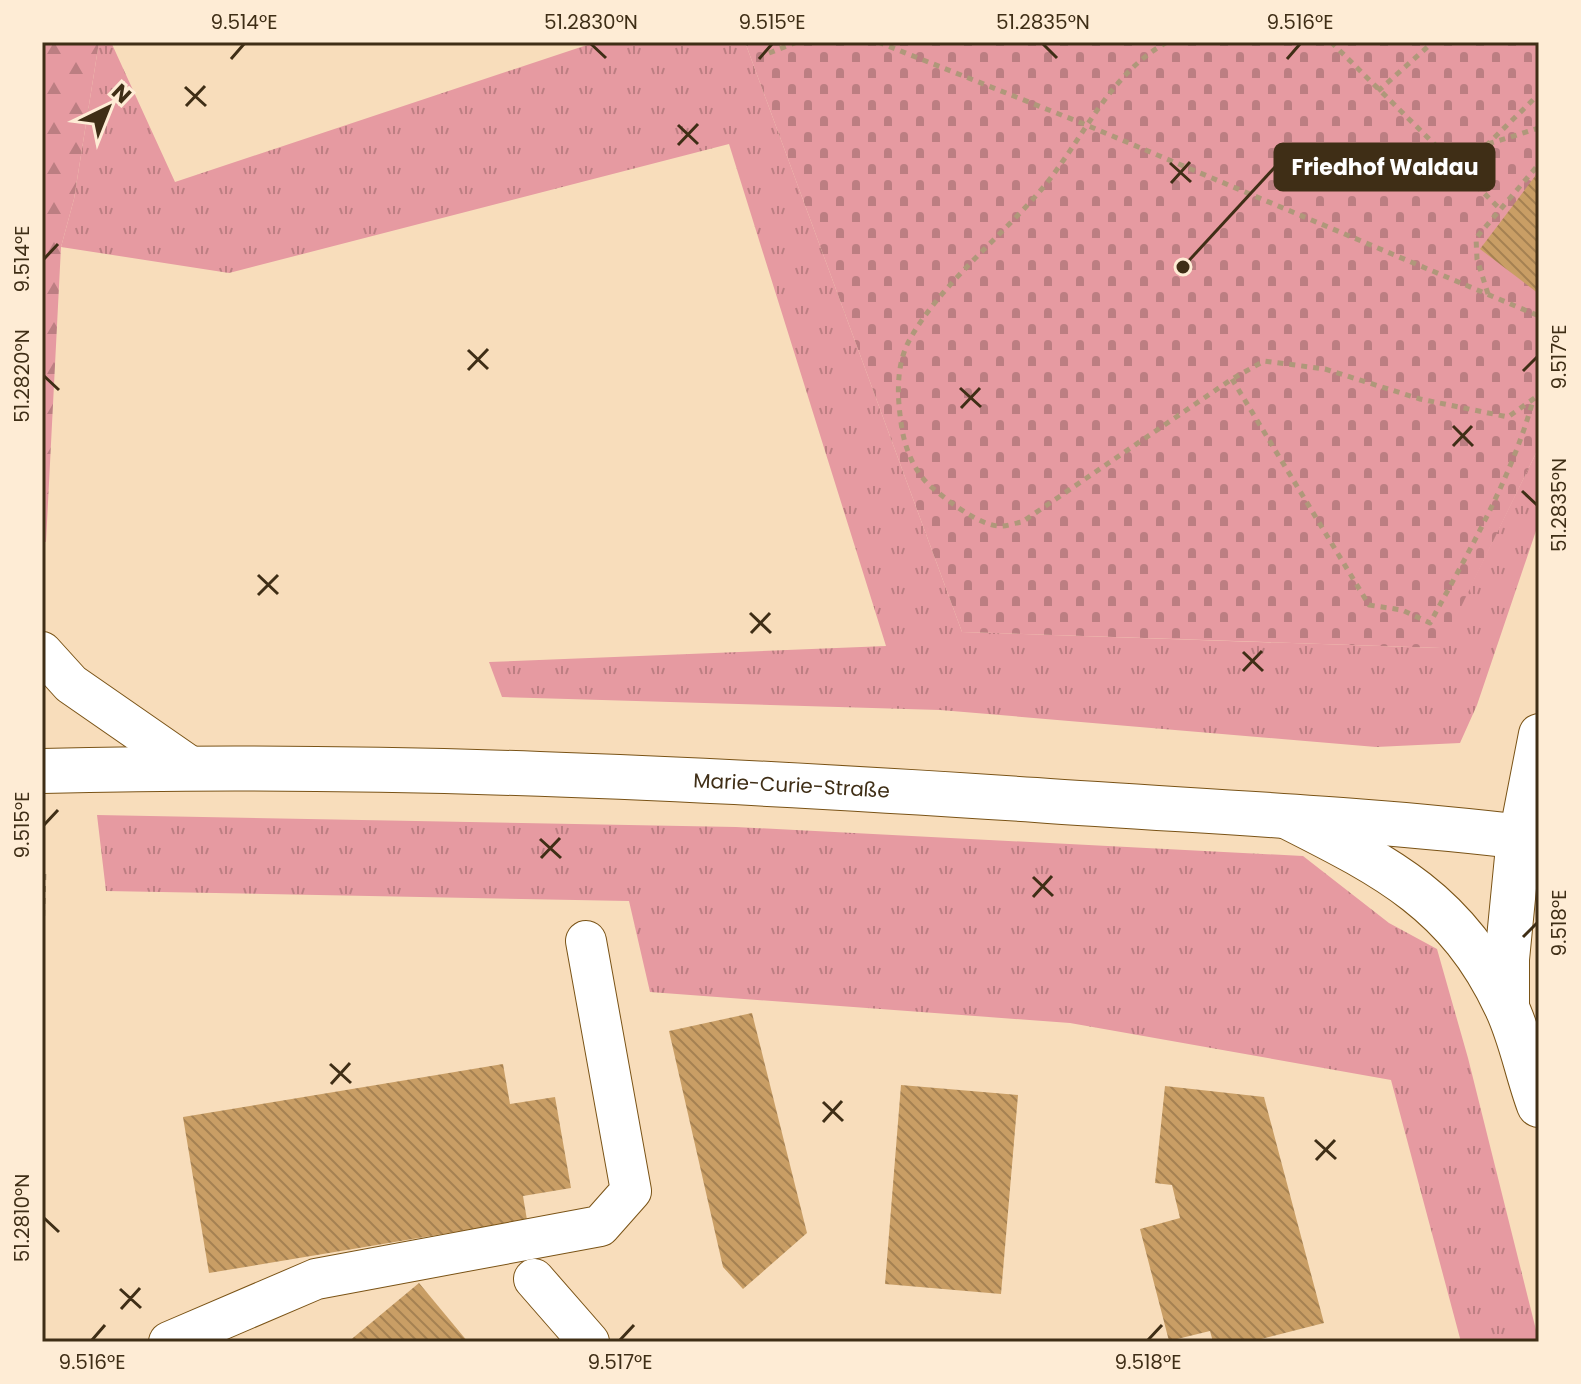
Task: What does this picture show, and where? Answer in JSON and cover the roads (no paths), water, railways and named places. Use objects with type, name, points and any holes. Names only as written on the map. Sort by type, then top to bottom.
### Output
[{"type":"main road","name":"Marie-Curie-Straße","points":[[42,771],[446,768],[761,781],[1290,818],[1532,847]]},
{"type":"main road","points":[[1290,818],[1358,852],[1446,915],[1474,950],[1507,1007],[1539,1105]]},
{"type":"main road","points":[[1507,1007],[1507,959],[1532,847]]},
{"type":"street","points":[[42,652],[71,684],[195,770]]},
{"type":"street","points":[[1532,847],[1539,734]]},
{"type":"street","points":[[169,1342],[316,1279],[600,1226],[631,1191],[586,941]]},
{"type":"street","points":[[534,1279],[589,1342]]},
{"type":"place","name":"Friedhof Waldau","points":[[1183,267]]}]
